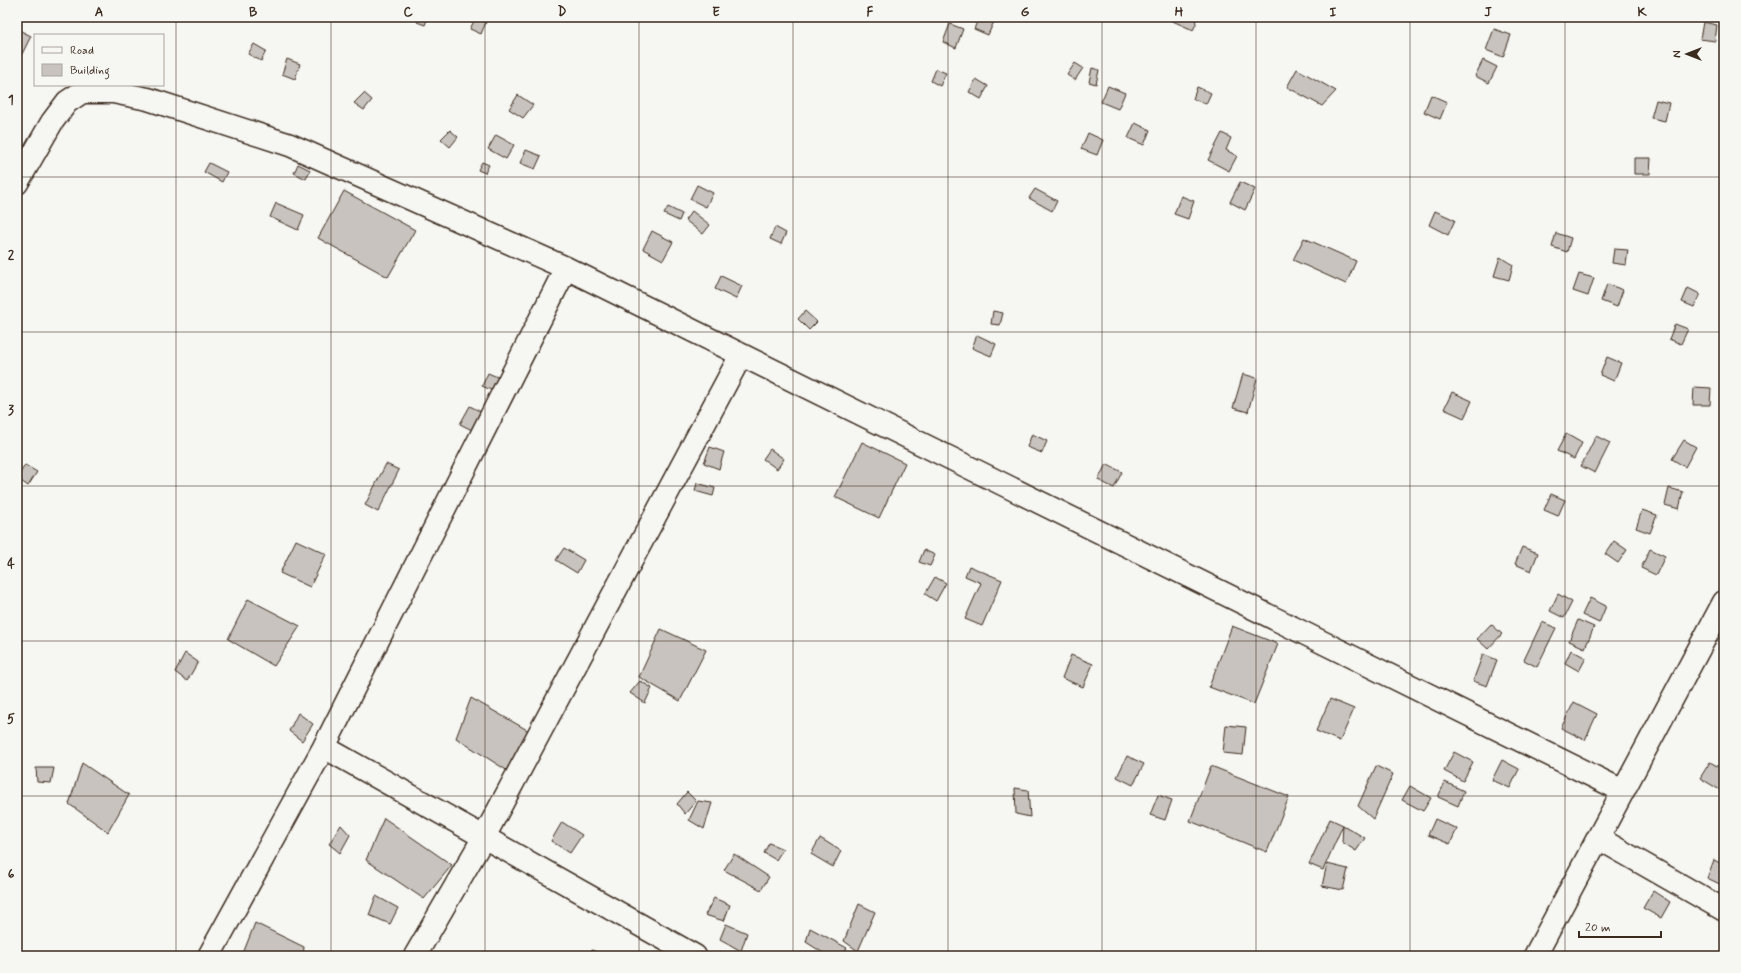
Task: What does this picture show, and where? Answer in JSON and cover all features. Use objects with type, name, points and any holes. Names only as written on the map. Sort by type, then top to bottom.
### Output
[{"type":"street","points":[[17,183],[52,122],[67,102],[82,92],[113,92],[148,99],[290,145],[566,268],[1623,791]]},
{"type":"street","points":[[209,956],[324,747],[566,268]]},
{"type":"street","points":[[415,956],[484,837],[741,355]]},
{"type":"street","points":[[1535,956],[1724,602]]},
{"type":"street","points":[[324,747],[695,956]]},
{"type":"street","points":[[1598,838],[1724,910]]},
{"type":"building","points":[[419,17],[428,17],[425,25],[417,22]]},
{"type":"building","points":[[476,17],[486,22],[481,34],[470,29]]},
{"type":"building","points":[[979,17],[996,17],[988,35],[974,29]]},
{"type":"building","points":[[1169,17],[1195,17],[1196,24],[1193,30],[1168,19]]},
{"type":"building","points":[[1703,22],[1717,25],[1715,41],[1700,39]]},
{"type":"building","points":[[950,24],[963,29],[956,48],[943,42]]},
{"type":"building","points":[[17,29],[31,36],[22,54],[17,52]]},
{"type":"building","points":[[1494,29],[1511,35],[1503,57],[1486,50]]},
{"type":"building","points":[[254,44],[266,51],[261,61],[248,54]]},
{"type":"building","points":[[287,59],[300,64],[295,79],[282,74]]},
{"type":"building","points":[[1483,60],[1497,67],[1489,83],[1475,76]]},
{"type":"building","points":[[1075,63],[1083,68],[1075,80],[1067,75]]},
{"type":"building","points":[[1092,68],[1099,70],[1096,84],[1089,82]]},
{"type":"building","points":[[936,69],[946,73],[940,86],[931,81]]},
{"type":"building","points":[[1297,69],[1336,91],[1322,106],[1287,87]]},
{"type":"building","points":[[976,79],[988,86],[981,99],[969,92]]},
{"type":"building","points":[[1108,86],[1125,93],[1118,109],[1101,102]]},
{"type":"building","points":[[1197,87],[1211,93],[1206,104],[1193,99]]},
{"type":"building","points":[[364,93],[372,100],[364,110],[354,103]]},
{"type":"building","points":[[518,95],[533,105],[523,118],[509,109]]},
{"type":"building","points":[[1431,95],[1447,102],[1440,119],[1424,112]]},
{"type":"building","points":[[1656,100],[1669,103],[1665,121],[1651,118]]},
{"type":"building","points":[[1135,123],[1150,130],[1144,145],[1128,138]]},
{"type":"building","points":[[450,130],[458,137],[450,147],[441,139]]},
{"type":"building","points":[[1088,133],[1103,140],[1097,155],[1081,149]]},
{"type":"building","points":[[1222,133],[1231,138],[1226,150],[1237,156],[1229,171],[1208,160]]},
{"type":"building","points":[[496,135],[514,145],[506,159],[488,149]]},
{"type":"building","points":[[526,150],[541,156],[535,169],[520,163]]},
{"type":"building","points":[[1634,158],[1651,158],[1650,174],[1634,174]]},
{"type":"building","points":[[482,162],[489,165],[485,173],[478,170]]},
{"type":"building","points":[[209,163],[227,172],[222,182],[204,172]]},
{"type":"building","points":[[298,164],[310,170],[306,179],[294,173]]},
{"type":"building","points":[[1240,182],[1255,189],[1245,210],[1230,202]]},
{"type":"building","points":[[697,185],[713,193],[706,207],[690,199]]},
{"type":"building","points":[[1035,189],[1057,201],[1052,211],[1029,198]]},
{"type":"building","points":[[344,191],[415,230],[388,277],[318,238]]},
{"type":"building","points":[[1181,196],[1194,201],[1188,219],[1174,214]]},
{"type":"building","points":[[276,203],[304,215],[298,230],[270,217]]},
{"type":"building","points":[[668,207],[682,214],[679,221],[664,214]]},
{"type":"building","points":[[692,211],[710,225],[703,234],[685,220]]},
{"type":"building","points":[[1435,211],[1455,220],[1448,235],[1429,225]]},
{"type":"building","points":[[775,227],[786,233],[781,244],[770,239]]},
{"type":"building","points":[[652,231],[673,242],[663,260],[643,249]]},
{"type":"building","points":[[1556,233],[1571,238],[1567,252],[1552,247]]},
{"type":"building","points":[[1304,238],[1356,261],[1346,284],[1293,260]]},
{"type":"building","points":[[1614,249],[1628,250],[1626,265],[1612,263]]},
{"type":"building","points":[[1500,257],[1513,265],[1509,280],[1494,276]]},
{"type":"building","points":[[1579,274],[1594,278],[1588,296],[1573,291]]},
{"type":"building","points":[[721,276],[742,286],[736,299],[715,289]]},
{"type":"building","points":[[1607,284],[1623,290],[1617,307],[1601,301]]},
{"type":"building","points":[[1688,288],[1700,294],[1694,307],[1682,302]]},
{"type":"building","points":[[805,311],[817,322],[809,330],[798,319]]},
{"type":"building","points":[[993,311],[1003,313],[1000,325],[991,324]]},
{"type":"building","points":[[1675,324],[1688,329],[1681,344],[1669,339]]},
{"type":"building","points":[[977,335],[996,344],[991,356],[972,348]]},
{"type":"building","points":[[1607,357],[1621,363],[1614,381],[1600,375]]},
{"type":"building","points":[[488,373],[502,379],[496,392],[482,386]]},
{"type":"building","points":[[1243,374],[1257,378],[1248,412],[1233,408]]},
{"type":"building","points":[[1694,387],[1711,388],[1710,405],[1693,405]]},
{"type":"building","points":[[1452,392],[1472,401],[1464,418],[1444,409]]},
{"type":"building","points":[[470,406],[481,412],[472,430],[460,424]]},
{"type":"building","points":[[1032,434],[1047,441],[1042,453],[1027,447]]},
{"type":"building","points":[[1566,434],[1582,443],[1574,459],[1557,451]]},
{"type":"building","points":[[1596,436],[1610,443],[1595,473],[1581,466]]},
{"type":"building","points":[[1684,440],[1696,447],[1685,467],[1672,459]]},
{"type":"building","points":[[862,442],[905,463],[879,518],[835,497]]},
{"type":"building","points":[[710,447],[724,452],[719,469],[704,463]]},
{"type":"building","points":[[770,449],[784,459],[777,469],[763,459]]},
{"type":"building","points":[[386,464],[399,470],[378,512],[365,505]]},
{"type":"building","points":[[1106,464],[1122,472],[1114,488],[1098,480]]},
{"type":"building","points":[[25,465],[37,472],[28,486],[17,478]]},
{"type":"building","points":[[697,483],[715,488],[713,496],[695,491]]},
{"type":"building","points":[[1669,488],[1683,492],[1679,509],[1665,505]]},
{"type":"building","points":[[1551,494],[1565,500],[1558,516],[1544,510]]},
{"type":"building","points":[[1642,510],[1657,515],[1650,533],[1636,528]]},
{"type":"building","points":[[296,540],[326,554],[310,587],[280,573]]},
{"type":"building","points":[[1614,541],[1627,550],[1618,563],[1605,554]]},
{"type":"building","points":[[1522,547],[1538,553],[1531,571],[1515,564]]},
{"type":"building","points":[[564,548],[584,560],[577,573],[556,560]]},
{"type":"building","points":[[1650,549],[1665,556],[1656,575],[1641,568]]},
{"type":"building","points":[[924,550],[935,555],[930,566],[919,562]]},
{"type":"building","points":[[969,566],[1002,580],[982,626],[965,619],[981,583],[965,576]]},
{"type":"building","points":[[935,577],[946,583],[936,601],[925,594]]},
{"type":"building","points":[[1558,594],[1572,602],[1564,618],[1550,611]]},
{"type":"building","points":[[1590,598],[1606,606],[1599,623],[1582,615]]},
{"type":"building","points":[[248,599],[300,626],[274,666],[228,639]]},
{"type":"building","points":[[1578,620],[1594,627],[1585,648],[1569,641]]},
{"type":"building","points":[[1542,622],[1556,628],[1537,667],[1524,660]]},
{"type":"building","points":[[1491,624],[1502,634],[1488,649],[1477,639]]},
{"type":"building","points":[[1232,626],[1278,644],[1254,704],[1209,687]]},
{"type":"building","points":[[661,629],[706,650],[680,701],[639,677]]},
{"type":"building","points":[[1571,650],[1586,658],[1579,671],[1565,663]]},
{"type":"building","points":[[185,653],[198,662],[187,681],[175,672]]},
{"type":"building","points":[[1483,654],[1497,660],[1487,686],[1473,681]]},
{"type":"building","points":[[1071,655],[1093,664],[1083,687],[1062,678]]},
{"type":"building","points":[[640,681],[652,688],[645,703],[630,693]]},
{"type":"building","points":[[471,698],[536,735],[511,773],[456,738]]},
{"type":"building","points":[[1330,699],[1354,709],[1340,741],[1316,731]]},
{"type":"building","points":[[1574,702],[1597,714],[1585,740],[1561,728]]},
{"type":"building","points":[[298,713],[313,724],[302,741],[289,731]]},
{"type":"building","points":[[1226,725],[1246,727],[1243,755],[1223,753]]},
{"type":"building","points":[[1454,752],[1473,762],[1463,781],[1444,771]]},
{"type":"building","points":[[1127,756],[1144,764],[1133,785],[1117,777]]},
{"type":"building","points":[[1502,760],[1519,769],[1510,788],[1492,780]]},
{"type":"building","points":[[1710,762],[1724,770],[1724,784],[1720,790],[1700,778]]},
{"type":"building","points":[[82,763],[129,795],[108,832],[69,804]]},
{"type":"building","points":[[1211,766],[1289,797],[1267,852],[1190,821]]},
{"type":"building","points":[[1376,766],[1393,774],[1373,819],[1358,806]]},
{"type":"building","points":[[36,768],[54,768],[51,783],[37,782]]},
{"type":"building","points":[[1445,782],[1464,791],[1458,806],[1438,797]]},
{"type":"building","points":[[1410,786],[1431,798],[1423,811],[1402,800]]},
{"type":"building","points":[[1015,788],[1028,790],[1030,817],[1016,814]]},
{"type":"building","points":[[687,792],[696,801],[685,814],[677,804]]},
{"type":"building","points":[[1158,795],[1172,800],[1165,820],[1150,815]]},
{"type":"building","points":[[698,801],[712,803],[704,829],[689,820]]},
{"type":"building","points":[[384,818],[452,865],[424,899],[366,860]]},
{"type":"building","points":[[1330,819],[1343,825],[1323,870],[1309,864]]},
{"type":"building","points":[[1435,819],[1457,829],[1450,844],[1428,835]]},
{"type":"building","points":[[562,822],[582,835],[570,853],[551,841]]},
{"type":"building","points":[[341,825],[350,835],[340,853],[329,844]]},
{"type":"building","points":[[1343,825],[1365,838],[1356,851],[1342,842]]},
{"type":"building","points":[[820,838],[841,851],[833,867],[811,854]]},
{"type":"building","points":[[769,843],[783,849],[776,860],[764,853]]},
{"type":"building","points":[[734,854],[769,877],[761,890],[724,870]]},
{"type":"building","points":[[1714,860],[1724,865],[1724,886],[1707,878]]},
{"type":"building","points":[[1327,864],[1348,869],[1343,890],[1322,886]]},
{"type":"building","points":[[1653,891],[1670,902],[1661,918],[1643,908]]},
{"type":"building","points":[[376,896],[398,908],[390,924],[369,915]]},
{"type":"building","points":[[714,898],[730,905],[724,921],[705,915]]},
{"type":"building","points":[[859,904],[875,912],[858,951],[844,941]]},
{"type":"building","points":[[255,923],[304,947],[303,956],[242,956]]},
{"type":"building","points":[[726,924],[747,933],[741,951],[720,939]]},
{"type":"building","points":[[810,928],[847,948],[842,956],[828,956],[806,942]]},
{"type":"building","points":[[592,950],[605,956],[590,956]]}]
